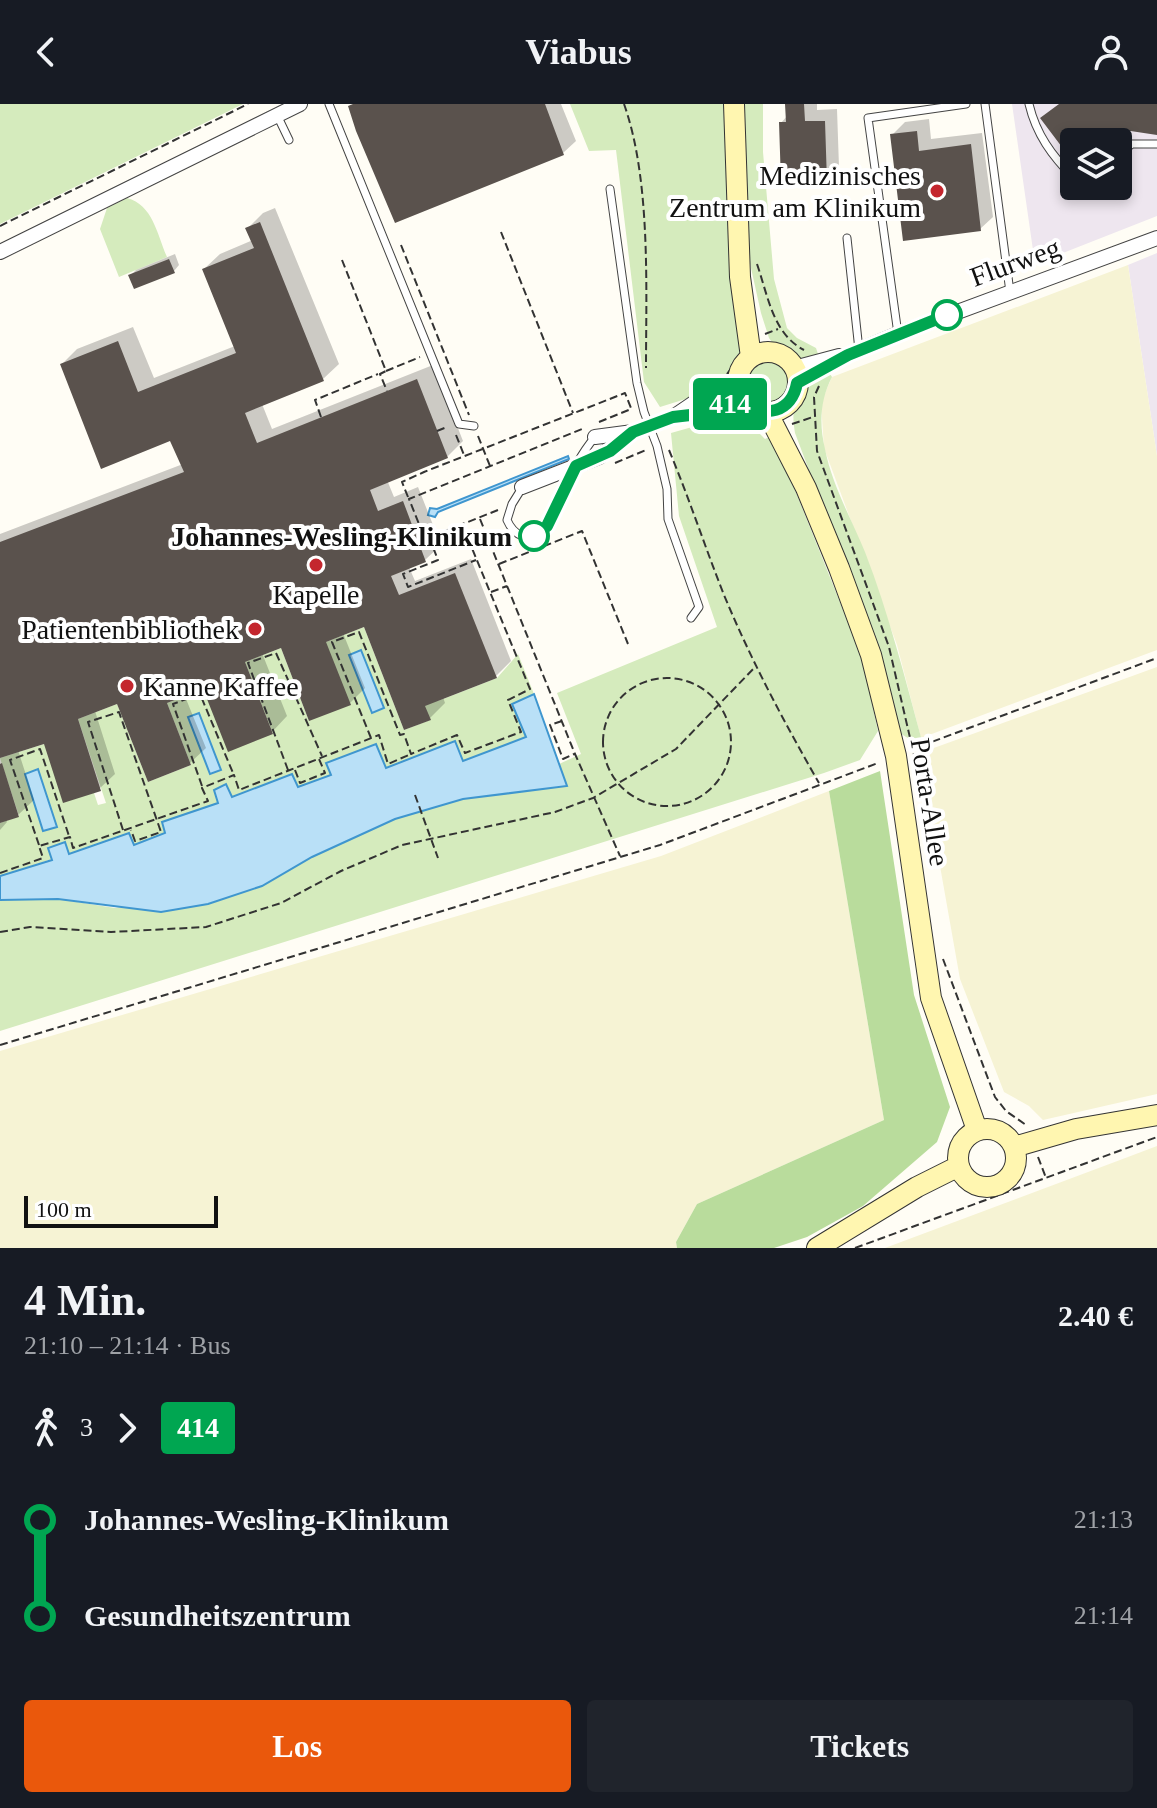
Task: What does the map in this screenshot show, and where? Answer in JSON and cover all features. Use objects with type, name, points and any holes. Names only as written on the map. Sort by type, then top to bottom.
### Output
[{"type":"street","points":[[0,252],[300,104]]},
{"type":"street","points":[[734,104],[734,170],[741,290],[759,347],[783,357],[796,376],[791,400],[776,409],[758,410],[736,386]]},
{"type":"street","name":"Flurweg","points":[[796,376],[898,334],[1157,238]]},
{"type":"street","points":[[595,437],[633,432],[673,417],[699,414],[736,386],[741,369],[759,347]]},
{"type":"street","name":"Porta-Allee","points":[[776,409],[871,655],[896,756],[931,998],[977,1130]]},
{"type":"street","points":[[522,487],[610,451],[633,432]]},
{"type":"street","points":[[1014,1147],[1076,1129],[1157,1115]]},
{"type":"street","points":[[977,1130],[997,1130],[1006,1135],[1014,1147],[1016,1162],[1013,1172],[999,1185],[989,1188],[970,1182],[959,1166],[958,1157],[963,1141],[977,1130]]},
{"type":"street","points":[[817,1248],[917,1187],[959,1166]]},
{"type":"lane","points":[[329,104],[459,424],[474,426]]},
{"type":"lane","points":[[898,334],[868,118],[966,104]]},
{"type":"lane","points":[[985,104],[1010,292]]},
{"type":"lane","points":[[1029,104],[1034,127],[1060,163]]},
{"type":"lane","points":[[277,115],[289,140]]},
{"type":"lane","points":[[1132,144],[1157,144]]},
{"type":"lane","points":[[610,189],[635,373],[667,489],[668,519],[699,607],[691,618]]},
{"type":"lane","points":[[847,238],[853,353]]},
{"type":"lane","points":[[522,487],[507,520],[516,534],[534,536],[547,526],[576,466],[595,437]]},
{"type":"path","points":[[0,226],[248,104]]},
{"type":"path","points":[[624,104],[637,159],[647,260],[646,378]]},
{"type":"path","points":[[501,232],[574,413]]},
{"type":"path","points":[[401,245],[490,466]]},
{"type":"path","points":[[342,260],[386,371]]},
{"type":"path","points":[[736,386],[759,347]]},
{"type":"path","points":[[321,417],[315,400],[424,355]]},
{"type":"path","points":[[380,374],[387,391]]},
{"type":"path","points":[[409,499],[402,482],[483,449],[625,393],[632,409]]},
{"type":"path","points":[[437,431],[452,425],[464,457]]},
{"type":"path","points":[[666,442],[724,594],[756,666],[785,725],[820,785]]},
{"type":"path","points":[[479,517],[620,857]]},
{"type":"path","points":[[0,873],[43,858],[10,760],[40,749],[73,848],[208,801],[173,704],[200,694],[239,790],[379,735],[388,764],[457,735],[465,753],[521,732],[508,700],[530,689],[462,524]]},
{"type":"path","points":[[414,532],[421,529]]},
{"type":"path","points":[[498,564],[582,531],[628,644]]},
{"type":"path","points":[[429,537],[438,560],[403,574],[408,587],[477,560]]},
{"type":"path","points":[[490,593],[507,586]]},
{"type":"path","points":[[371,738],[332,642],[359,632],[400,735],[404,734],[411,754]]},
{"type":"path","points":[[288,772],[248,663],[276,653],[325,773],[300,783],[294,769]]},
{"type":"path","points":[[0,1045],[660,845],[1157,658]]},
{"type":"path","points":[[0,932],[30,927],[111,932],[206,927],[281,903],[341,871],[402,845],[555,812],[593,798],[676,749],[756,666]]},
{"type":"path","points":[[654,679],[681,679],[703,688],[720,704],[732,735],[728,766],[711,791],[682,806],[651,806],[632,797],[617,784],[604,758],[603,731],[611,710],[630,690],[654,679]]},
{"type":"path","points":[[124,831],[88,722],[119,712],[161,832],[135,841],[130,828]]},
{"type":"path","points":[[562,721],[550,725],[563,759],[575,754]]},
{"type":"path","points":[[202,788],[234,775]]},
{"type":"path","points":[[415,795],[438,858]]},
{"type":"path","points":[[39,846],[70,837]]},
{"type":"path","points":[[855,1248],[1157,1137]]},
{"type":"shaded area","points":[[1012,104],[1157,104],[1157,216],[1035,264]]},
{"type":"shaded area","points":[[1157,253],[1157,456],[1128,265]]},
{"type":"shaded area","points":[[1128,265],[1157,456],[1157,650],[921,738],[897,645],[824,448],[821,403],[828,386],[832,377]]},
{"type":"shaded area","points":[[1157,667],[1157,1094],[1043,1120],[1029,1106],[1004,1092],[960,979],[920,753]]},
{"type":"shaded area","points":[[829,791],[884,1120],[697,1204],[676,1242],[677,1248],[0,1248],[0,1051],[661,856]]},
{"type":"shaded area","points":[[1157,1146],[1157,1248],[885,1248],[1120,1160]]},
{"type":"green space","points":[[0,104],[243,104],[0,224]]},
{"type":"green space","points":[[570,104],[725,104],[729,236],[743,355],[724,387],[660,407],[644,382],[616,150],[589,151]]},
{"type":"green space","points":[[742,104],[763,104],[763,152],[774,279],[787,328],[797,338],[816,348],[818,354],[801,360],[776,348],[769,338],[761,313],[749,259]]},
{"type":"green space","points":[[127,198],[143,207],[148,214],[167,257],[119,277],[100,229],[107,208]]},
{"type":"green space","points":[[767,361],[782,367],[788,382],[782,397],[767,403],[752,397],[746,382],[752,367]]},
{"type":"green space","points":[[829,372],[832,377],[822,412],[825,449],[832,476],[874,575],[889,622],[922,741],[916,743],[898,732],[880,659],[795,433],[795,403],[804,389]]},
{"type":"green space","points":[[731,416],[747,421],[765,439],[773,435],[862,657],[878,731],[860,760],[0,1031],[0,900],[58,899],[115,908],[262,886],[312,857],[395,819],[463,799],[566,786],[559,764],[581,754],[557,693],[717,627],[679,516],[671,433]]},
{"type":"green space","points":[[364,627],[404,730],[430,720],[420,694],[438,701],[497,678],[518,654],[534,694],[512,704],[527,737],[462,761],[454,741],[386,768],[376,744],[326,763],[331,775],[297,787],[292,775],[232,797],[226,785],[219,803],[163,821],[166,833],[133,845],[128,834],[68,854],[65,842],[52,859],[0,876],[0,823],[19,816],[0,758],[44,744],[94,793],[98,805],[106,803],[78,719],[117,704],[148,782],[191,765],[167,703],[203,689],[273,734],[245,662],[281,648],[309,721],[326,642]]},
{"type":"green space","points":[[880,771],[914,995],[950,1107],[937,1142],[863,1206],[807,1237],[774,1248],[677,1248],[676,1242],[697,1204],[884,1120],[829,791]]},
{"type":"water","points":[[568,456],[569,459],[438,512],[435,517],[428,515],[430,508],[437,509]]},
{"type":"water","points":[[361,650],[384,708],[372,713],[349,655]]},
{"type":"water","points":[[534,694],[567,786],[463,799],[395,819],[312,857],[262,886],[208,904],[161,912],[58,899],[0,900],[0,876],[52,860],[48,848],[65,842],[69,854],[129,833],[134,845],[165,833],[162,822],[218,803],[214,790],[226,784],[232,797],[292,774],[298,787],[331,775],[326,763],[376,744],[386,768],[455,741],[463,761],[526,737],[512,704]]},
{"type":"water","points":[[199,713],[221,770],[210,774],[188,717]]},
{"type":"water","points":[[38,769],[57,827],[43,831],[25,774]]},
{"type":"building","points":[[545,104],[564,155],[395,223],[356,131],[348,106]]},
{"type":"building","points":[[785,104],[804,104],[805,121],[825,121],[827,182],[781,183],[779,122],[786,122]]},
{"type":"building","points":[[1059,104],[1157,104],[1157,135],[1132,131],[1132,128],[1060,128],[1060,144],[1040,118]]},
{"type":"building","name":"Medizinisches Zentrum am Klinikum","points":[[917,131],[919,151],[971,144],[981,231],[903,241],[890,134]]},
{"type":"building","points":[[260,222],[324,381],[245,413],[257,443],[417,379],[448,458],[370,490],[378,511],[403,501],[426,562],[391,576],[399,595],[455,573],[497,678],[425,706],[431,720],[404,730],[364,627],[326,642],[351,705],[309,721],[281,648],[245,662],[273,734],[228,752],[203,689],[167,703],[191,765],[148,782],[117,704],[78,719],[101,791],[63,803],[44,744],[0,758],[0,542],[184,472],[170,441],[101,469],[60,364],[118,341],[138,392],[236,353],[202,269],[254,248],[245,228]]},
{"type":"building","points":[[169,259],[175,273],[134,289],[128,275]]},
{"type":"building","points":[[0,764],[19,817],[0,823]]},
{"type":"bus line","name":"414","points":[[534,536],[547,526],[576,466],[610,451],[633,432],[673,417],[699,414],[743,400],[758,410],[767,412],[779,409],[791,400],[797,383],[848,355],[947,315]]},
{"type":"place","name":"Medizinisches Zentrum am Klinikum","points":[[937,191]]},
{"type":"place","name":"Johannes-Wesling-Klinikum","points":[[534,536]]},
{"type":"place","name":"Kapelle","points":[[316,565]]},
{"type":"place","name":"Patientenbibliothek","points":[[255,629]]},
{"type":"place","name":"Kanne Kaffee","points":[[127,686]]}]
